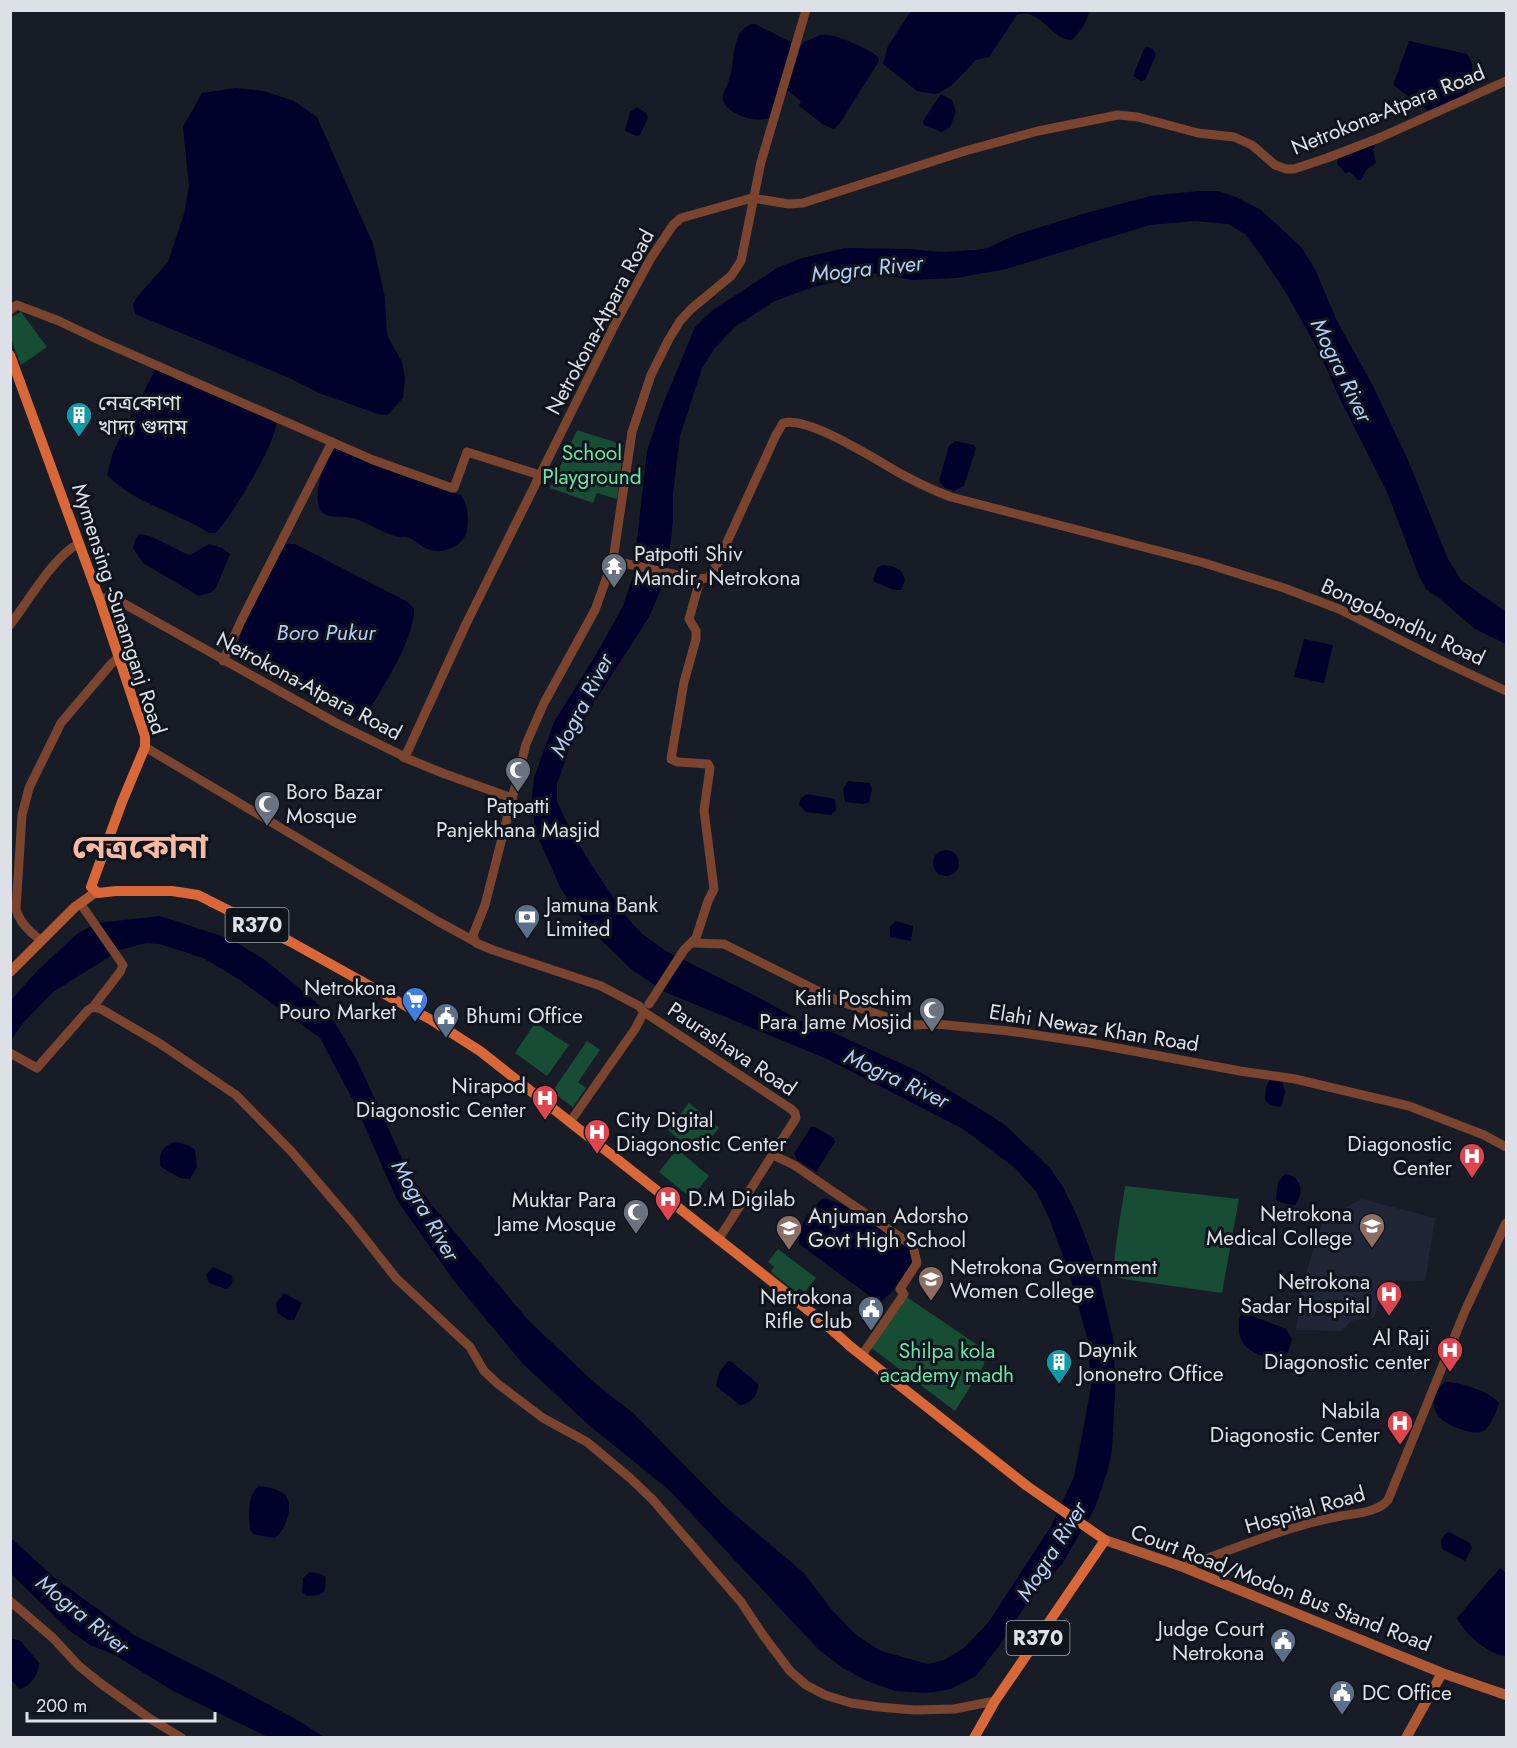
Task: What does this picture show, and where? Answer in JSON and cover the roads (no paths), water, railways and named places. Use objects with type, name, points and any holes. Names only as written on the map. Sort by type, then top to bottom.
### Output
[{"type":"main road","name":"Mymensing -Sunamganj Road","points":[[10,355],[99,598],[145,736],[145,747],[95,872],[92,886],[96,892]]},
{"type":"main road","name":"R370","points":[[96,892],[172,891],[198,895],[291,942],[433,1021],[480,1051],[1032,1490],[1105,1540],[995,1701],[974,1737]]},
{"type":"main road","points":[[10,972],[80,903],[96,892]]},
{"type":"main road","name":"Court Road/Modon Bus Stand Road","points":[[1105,1540],[1183,1568],[1442,1672],[1506,1695]]},
{"type":"main road","points":[[1406,1737],[1442,1672]]},
{"type":"street","points":[[474,941],[473,935],[485,905],[530,732],[595,610],[613,560],[632,432],[651,375],[680,321],[731,276],[741,261],[752,198],[806,10]]},
{"type":"street","name":"Netrokona-Atpara Road","points":[[99,598],[114,598],[222,661],[403,757],[407,755],[466,624],[616,322],[651,258],[673,225],[687,216],[752,198],[789,204],[804,203],[965,151],[1038,131],[1118,114],[1198,133],[1226,135],[1241,139],[1275,165],[1294,169],[1379,138],[1506,81]]},
{"type":"street","points":[[10,310],[17,304],[373,460],[452,488],[454,488],[467,452],[540,475]]},
{"type":"street","name":"Bongobondhu Road","points":[[700,579],[708,578],[717,564],[776,435],[783,423],[790,421],[811,427],[839,440],[903,475],[951,497],[1201,562],[1284,588],[1339,609],[1506,691]]},
{"type":"street","points":[[222,661],[332,442]]},
{"type":"street","points":[[10,625],[62,556],[78,544]]},
{"type":"street","points":[[570,1122],[635,1029],[684,950],[692,943],[714,889],[704,810],[710,768],[708,765],[678,762],[671,759],[684,681],[696,639],[696,632],[689,619],[700,579],[619,562]]},
{"type":"street","points":[[41,941],[25,926],[16,909],[24,802],[34,774],[61,723],[118,658]]},
{"type":"street","points":[[145,747],[474,941],[493,950],[602,986],[646,1008]]},
{"type":"street","points":[[403,757],[512,798]]},
{"type":"street","points":[[14,1055],[37,1068],[93,1007],[123,968],[80,903]]},
{"type":"street","name":"Elahi Newaz Khan Road","points":[[692,943],[724,944],[836,1000],[895,1020],[916,1025],[936,1024],[1009,1031],[1295,1079],[1409,1106],[1506,1147]]},
{"type":"street","points":[[93,1007],[101,1009],[159,1043],[236,1095],[291,1152],[351,1221],[396,1278],[470,1347],[484,1371],[543,1418],[586,1442],[652,1499],[724,1581],[790,1671],[806,1685],[825,1695],[851,1703],[891,1708],[954,1710],[995,1701]]},
{"type":"street","name":"Paurashava Road","points":[[646,1008],[795,1113],[796,1118],[718,1240]]},
{"type":"street","points":[[773,1155],[794,1165],[913,1246],[917,1263],[900,1289],[904,1294],[862,1355]]},
{"type":"street","name":"Hospital Road","points":[[1183,1568],[1317,1520],[1379,1508],[1388,1500],[1465,1311],[1506,1223]]},
{"type":"street","points":[[10,1601],[100,1683],[182,1737]]},
{"type":"water","points":[[1089,10],[1085,23],[1072,40],[1058,35],[1032,15],[1025,13],[1017,15],[989,57],[976,60],[952,85],[934,94],[917,91],[883,64],[888,46],[911,11]]},
{"type":"water","points":[[751,24],[791,42],[770,117],[758,120],[736,114],[725,105],[723,100],[738,37],[743,29]]},
{"type":"water","points":[[821,35],[834,36],[851,42],[873,53],[879,61],[834,129],[824,125],[799,106],[801,101],[787,90],[800,48],[804,42]]},
{"type":"water","points":[[1409,41],[1467,54],[1472,69],[1466,96],[1433,111],[1427,110],[1393,85]]},
{"type":"water","points":[[1147,47],[1153,49],[1156,55],[1145,80],[1141,81],[1133,76],[1144,49]]},
{"type":"water","points":[[236,88],[264,91],[294,101],[317,117],[373,244],[385,298],[387,335],[402,362],[405,378],[403,398],[387,415],[378,414],[319,393],[285,376],[135,314],[133,304],[137,297],[168,262],[184,214],[189,186],[183,127],[202,93]]},
{"type":"water","points":[[941,94],[952,100],[956,112],[950,127],[942,132],[924,125],[923,121]]},
{"type":"water","points":[[637,107],[646,113],[648,118],[640,135],[637,136],[625,130],[630,112]]},
{"type":"water","points":[[1376,144],[1373,150],[1376,163],[1367,169],[1361,180],[1350,172],[1345,173],[1337,163],[1338,159],[1350,152]]},
{"type":"water","name":"Mogra River","points":[[1218,191],[1261,210],[1302,248],[1315,269],[1337,321],[1372,384],[1408,460],[1448,559],[1461,580],[1506,612],[1506,644],[1475,629],[1426,589],[1387,492],[1318,350],[1285,291],[1245,234],[1228,224],[1195,221],[1150,225],[1006,269],[956,278],[912,280],[872,273],[810,288],[773,302],[735,327],[715,348],[702,368],[680,436],[668,564],[662,587],[649,617],[575,732],[557,784],[557,801],[565,819],[587,858],[624,914],[641,933],[666,951],[801,1021],[834,1033],[920,1072],[1004,1124],[1049,1167],[1063,1187],[1078,1218],[1097,1269],[1114,1342],[1115,1395],[1112,1450],[1095,1508],[1062,1564],[1031,1597],[976,1676],[951,1689],[927,1693],[895,1691],[867,1681],[843,1668],[820,1651],[669,1490],[590,1426],[523,1364],[454,1281],[397,1200],[355,1104],[320,1038],[240,980],[203,958],[160,944],[146,943],[120,950],[53,992],[24,1022],[11,1040],[11,1000],[38,970],[77,934],[97,923],[160,916],[231,939],[265,960],[316,1002],[335,1023],[357,1060],[409,1174],[529,1321],[597,1385],[633,1413],[726,1507],[804,1573],[832,1610],[856,1635],[881,1651],[928,1664],[944,1660],[964,1648],[988,1623],[1051,1526],[1074,1477],[1091,1388],[1088,1341],[1069,1272],[1037,1193],[1015,1168],[963,1129],[827,1059],[665,992],[631,969],[598,937],[575,910],[560,887],[535,830],[532,799],[534,778],[554,722],[623,606],[633,576],[647,451],[661,409],[695,327],[713,310],[777,268],[799,259],[845,248],[941,252],[976,250],[1086,213],[1151,196]]},
{"type":"water","points":[[155,370],[276,422],[270,445],[262,461],[231,513],[215,533],[209,533],[143,501],[107,475],[113,452]]},
{"type":"water","points":[[955,441],[974,445],[976,448],[964,486],[954,491],[945,488],[939,481],[949,446]]},
{"type":"water","points":[[337,448],[410,478],[461,495],[467,507],[468,521],[465,536],[451,548],[433,551],[424,548],[410,538],[392,535],[356,519],[324,514],[318,505],[319,487],[328,459]]},
{"type":"water","points":[[139,534],[190,555],[209,544],[222,548],[230,554],[216,588],[212,592],[199,596],[143,563],[133,548]]},
{"type":"water","name":"Boro Pukur","points":[[284,544],[295,544],[406,601],[414,608],[413,621],[403,650],[364,719],[351,717],[269,674],[250,662],[239,650],[242,630],[248,614]]},
{"type":"water","points":[[882,565],[900,570],[905,581],[901,590],[894,590],[873,581],[877,568]]},
{"type":"water","points":[[1304,639],[1333,645],[1324,683],[1294,677]]},
{"type":"water","points":[[848,781],[870,783],[872,789],[869,802],[864,804],[845,802],[843,789]]},
{"type":"water","points":[[807,794],[835,799],[836,810],[831,815],[806,812],[799,805],[801,798]]},
{"type":"water","points":[[946,850],[955,854],[959,863],[955,872],[946,876],[937,872],[933,863],[937,854]]},
{"type":"water","points":[[896,921],[913,926],[911,941],[890,937],[890,927]]},
{"type":"water","points":[[1270,1079],[1282,1081],[1285,1092],[1281,1107],[1270,1105],[1265,1100],[1266,1087]]},
{"type":"water","points":[[811,1127],[834,1138],[835,1142],[816,1172],[797,1160],[794,1154]]},
{"type":"water","points":[[177,1142],[195,1150],[197,1167],[190,1179],[180,1178],[161,1167],[160,1158],[163,1150],[168,1145]]},
{"type":"water","points":[[1285,1174],[1295,1178],[1300,1185],[1300,1195],[1295,1205],[1278,1202],[1276,1199],[1278,1182]]},
{"type":"water","points":[[824,1198],[841,1204],[909,1247],[914,1262],[907,1277],[882,1301],[875,1300],[799,1244],[802,1225],[819,1201]]},
{"type":"water","points":[[213,1267],[231,1275],[230,1287],[226,1289],[209,1283],[206,1275]]},
{"type":"water","points":[[284,1293],[302,1303],[294,1320],[288,1320],[277,1313],[276,1303]]},
{"type":"water","points":[[1242,1312],[1286,1329],[1292,1339],[1285,1363],[1256,1353],[1244,1345],[1239,1331],[1239,1319]]},
{"type":"water","points":[[728,1361],[758,1384],[755,1395],[747,1403],[740,1405],[716,1386],[719,1373]]},
{"type":"water","points":[[1445,1382],[1474,1388],[1499,1403],[1489,1426],[1484,1431],[1457,1428],[1446,1423],[1438,1415],[1434,1406],[1435,1395]]},
{"type":"water","points":[[259,1486],[281,1492],[288,1501],[289,1513],[285,1525],[274,1538],[253,1534],[250,1529],[249,1512],[252,1494]]},
{"type":"water","points":[[1449,1532],[1470,1543],[1472,1548],[1465,1561],[1442,1549],[1441,1541]]},
{"type":"water","name":"Mogra River","points":[[11,1538],[56,1579],[134,1635],[225,1681],[324,1737],[268,1737],[173,1691],[113,1654],[90,1645],[71,1632],[11,1574]]},
{"type":"water","points":[[1500,1568],[1506,1573],[1506,1656],[1492,1652],[1478,1643],[1457,1618]]},
{"type":"water","points":[[310,1572],[326,1577],[325,1591],[319,1595],[307,1596],[302,1592],[303,1578]]},
{"type":"water","points":[[10,1638],[21,1641],[39,1663],[34,1679],[20,1689],[11,1680]]},
{"type":"place","name":"‌নেত্র‌কোণা খাদ্য গুদাম","points":[[79,438]]},
{"type":"place","name":"Patpotti Shiv Mandir, Netrokona","points":[[614,589]]},
{"type":"place","name":"Patpatti Panjekhana Masjid","points":[[518,793]]},
{"type":"place","name":"Boro Bazar Mosque","points":[[267,827]]},
{"type":"place","name":"Jamuna Bank Limited","points":[[527,940]]},
{"type":"place","name":"Netrokona Pouro Market","points":[[415,1023]]},
{"type":"place","name":"Katli Poschim Para Jame Mosjid","points":[[932,1033]]},
{"type":"place","name":"Bhumi Office","points":[[446,1039]]},
{"type":"place","name":"Nirapod Diagonostic Center","points":[[545,1121]]},
{"type":"place","name":"City Digital Diagonostic Center","points":[[597,1155]]},
{"type":"place","name":"Diagonostic Center","points":[[1472,1179]]},
{"type":"place","name":"D.M Digilab","points":[[668,1222]]},
{"type":"place","name":"Muktar Para Jame Mosque","points":[[636,1235]]},
{"type":"place","name":"Netrokona Medical College","points":[[1372,1249]]},
{"type":"place","name":"Anjuman Adorsho Govt High School","points":[[789,1251]]},
{"type":"place","name":"Netrokona Government Women College","points":[[931,1302]]},
{"type":"place","name":"Netrokona Sadar Hospital","points":[[1389,1317]]},
{"type":"place","name":"Netrokona Rifle Club","points":[[871,1332]]},
{"type":"place","name":"Al Raji Diagonostic center","points":[[1450,1373]]},
{"type":"place","name":"Daynik Jononetro Office","points":[[1059,1385]]},
{"type":"place","name":"Nabila Diagonostic Center","points":[[1400,1446]]},
{"type":"place","name":"Judge Court Netrokona","points":[[1283,1664]]},
{"type":"place","name":"DC Office","points":[[1342,1716]]},
{"type":"district","name":"নেত্রকোনা","points":[[140,846]]},
{"type":"park label","name":"School Playground","points":[[592,465]]},
{"type":"park label","name":"Shilpa kola academy madh","points":[[947,1363]]}]
